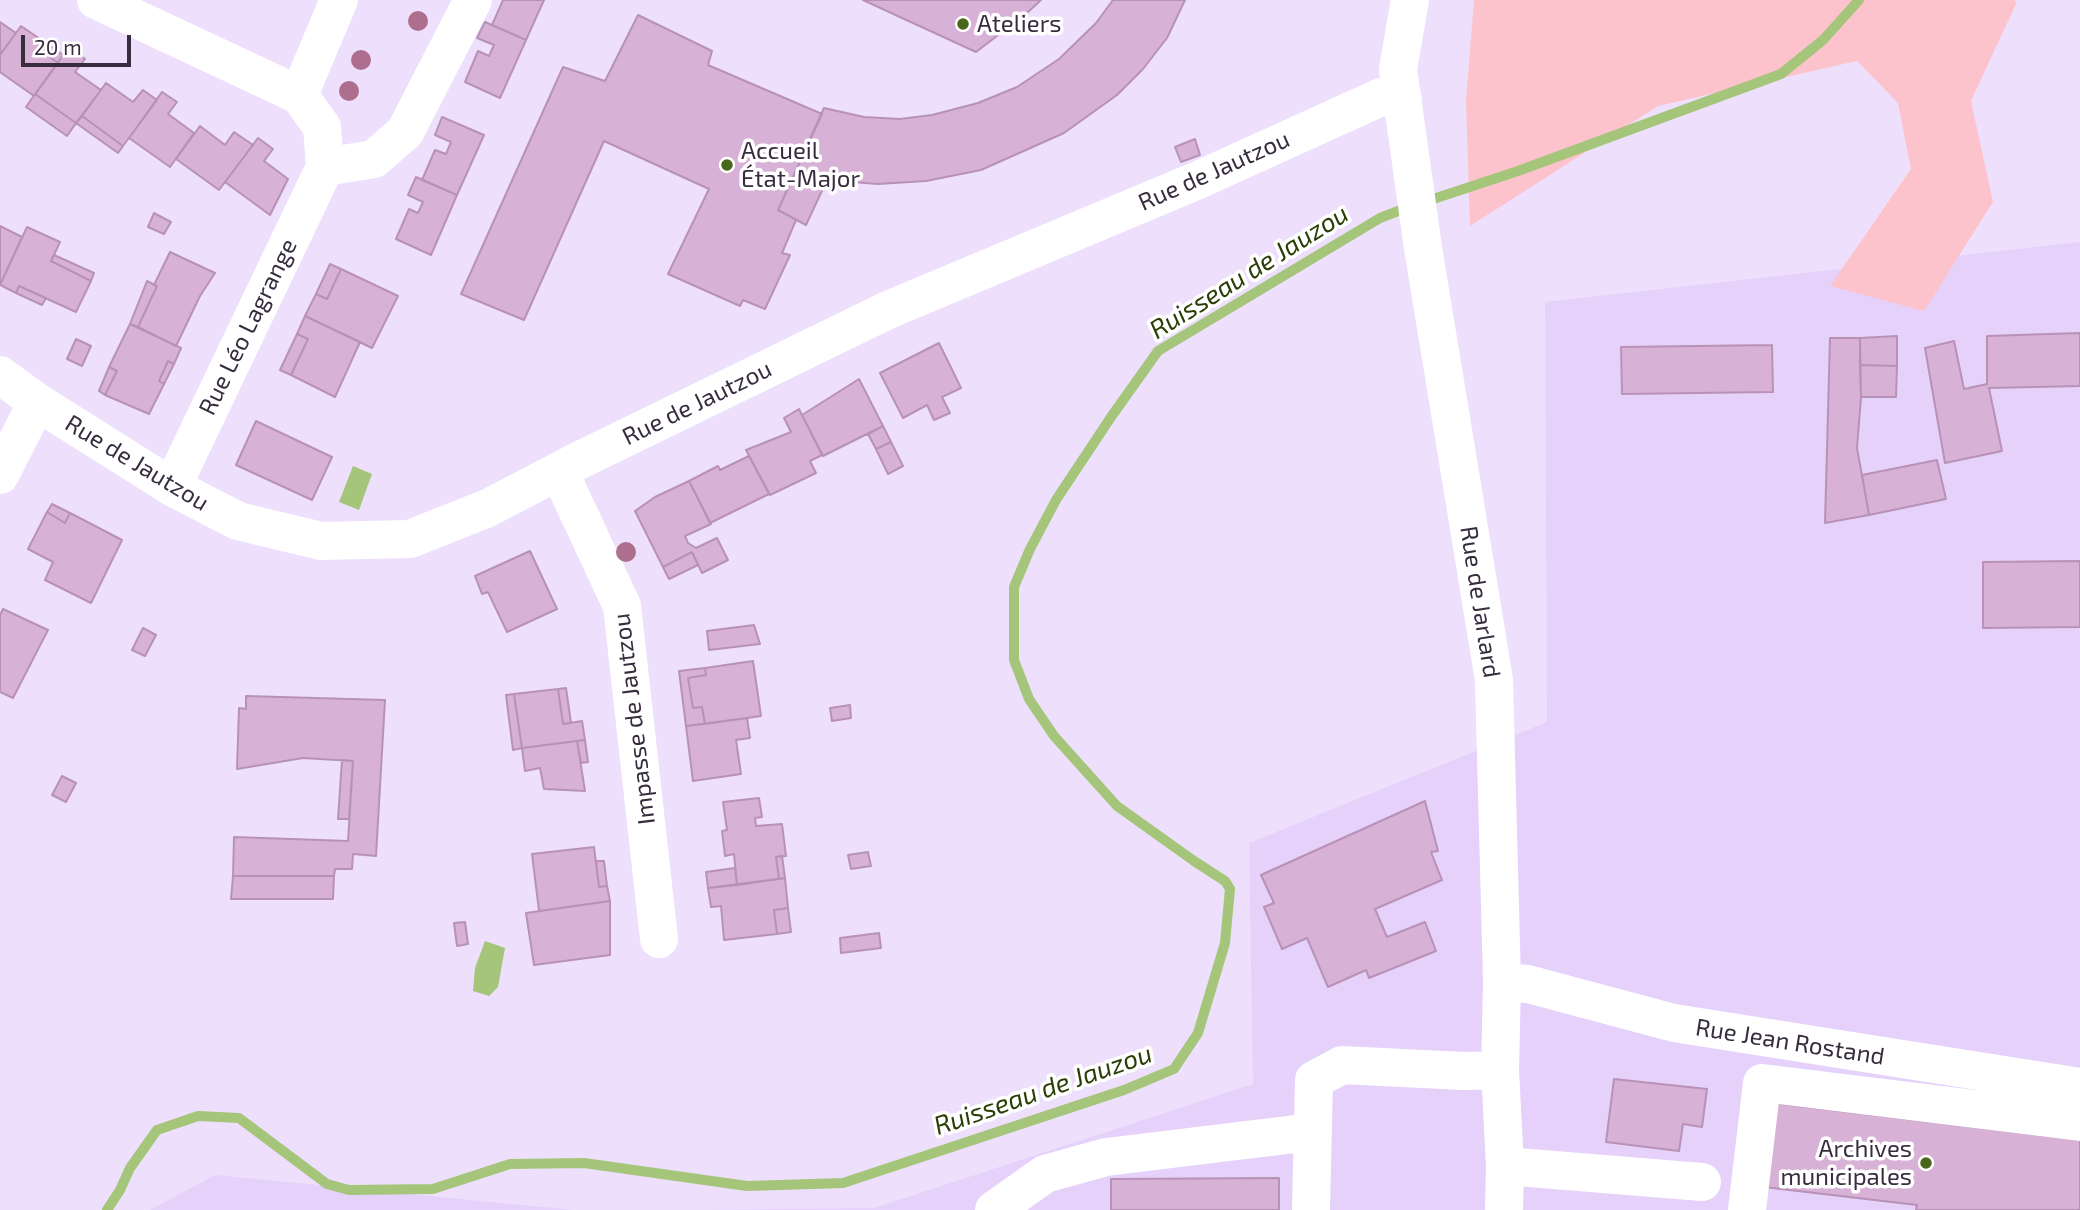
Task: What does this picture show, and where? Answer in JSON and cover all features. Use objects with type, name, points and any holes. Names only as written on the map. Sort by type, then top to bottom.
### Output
[{"type":"street","name":"Rue Léo Lagrange","points":[[96,0],[299,95],[322,127],[325,167],[172,487]]},
{"type":"street","points":[[299,95],[339,0]]},
{"type":"street","points":[[325,167],[374,159],[405,132],[473,0]]},
{"type":"street","name":"Rue de Jarlard","points":[[1410,0],[1398,69],[1423,248],[1494,680],[1502,982],[1500,1070],[1505,1166],[1504,1210]]},
{"type":"street","name":"Rue de Jautzou","points":[[0,375],[37,402],[172,487],[238,521],[321,541],[410,539],[488,508],[888,310],[1196,181],[1381,97],[1405,117]]},
{"type":"street","points":[[0,475],[37,402]]},
{"type":"street","name":"Impasse de Jautzou","points":[[559,471],[622,606],[659,939]]},
{"type":"street","name":"Rue Jean Rostand","points":[[1502,982],[1528,984],[1674,1023],[2080,1087]]},
{"type":"street","points":[[1311,1210],[1314,1080],[1342,1065],[1464,1071],[1500,1070]]},
{"type":"street","points":[[1747,1210],[1762,1083],[2080,1122]]},
{"type":"street","points":[[994,1210],[1045,1174],[1106,1157],[1312,1132]]},
{"type":"street","points":[[1505,1166],[1702,1182]]},
{"type":"shaded area","points":[[1474,0],[2014,0],[2017,2],[1971,101],[1993,202],[1924,311],[1830,286],[1911,169],[1898,103],[1857,61],[1658,106],[1470,226],[1466,100]]},
{"type":"shaded area","points":[[2080,242],[2080,1210],[697,1210],[874,1208],[1253,1084],[1249,843],[1547,722],[1545,302]]},
{"type":"shaded area","points":[[353,466],[372,474],[359,510],[339,502]]},
{"type":"shaded area","points":[[485,941],[505,948],[498,987],[489,996],[473,991],[475,968]]},
{"type":"shaded area","points":[[215,1175],[573,1210],[150,1210]]},
{"type":"building","points":[[503,0],[544,0],[526,40],[492,25]]},
{"type":"building","name":"Ateliers","points":[[863,0],[1041,0],[976,52]]},
{"type":"building","points":[[1113,0],[1185,0],[1167,38],[1143,69],[1117,95],[1064,133],[981,170],[926,181],[878,184],[828,178],[806,225],[778,210],[824,108],[864,117],[900,119],[932,115],[978,103],[1017,87],[1059,59],[1096,23]]},
{"type":"building","name":"Accueil État-Major","points":[[638,15],[712,51],[708,65],[822,114],[778,210],[796,220],[782,253],[790,255],[765,309],[743,300],[740,306],[668,274],[709,189],[604,141],[524,320],[461,294],[563,67],[605,81]]},
{"type":"building","points":[[0,22],[16,33],[0,55]]},
{"type":"building","points":[[485,22],[526,40],[500,98],[465,82],[478,51],[489,56],[494,45],[477,38]]},
{"type":"building","points":[[21,26],[46,43],[40,50],[58,63],[34,96],[0,72],[0,55]]},
{"type":"building","points":[[46,43],[63,55],[58,63],[40,50]]},
{"type":"building","points":[[69,47],[85,59],[75,72],[101,90],[76,123],[35,94]]},
{"type":"building","points":[[106,83],[133,102],[143,90],[157,100],[123,146],[82,116]]},
{"type":"building","points":[[162,92],[177,102],[168,114],[194,133],[170,167],[129,138]]},
{"type":"building","points":[[35,94],[76,123],[67,136],[26,107]]},
{"type":"building","points":[[82,116],[123,146],[118,153],[76,123]]},
{"type":"building","points":[[442,117],[484,135],[457,195],[422,180],[435,150],[446,154],[451,142],[435,135]]},
{"type":"building","points":[[200,126],[225,145],[234,132],[253,145],[219,190],[176,159]]},
{"type":"building","points":[[258,138],[273,149],[264,161],[288,179],[270,215],[225,182]]},
{"type":"building","points":[[1195,139],[1200,155],[1181,162],[1175,147]]},
{"type":"building","points":[[416,177],[457,195],[431,255],[396,239],[409,209],[418,213],[423,202],[408,195]]},
{"type":"building","points":[[154,213],[171,222],[164,234],[148,227]]},
{"type":"building","points":[[0,226],[22,237],[0,285]]},
{"type":"building","points":[[27,227],[60,242],[51,261],[91,281],[76,312],[19,286],[16,293],[0,285]]},
{"type":"building","points":[[170,252],[215,273],[200,296],[176,346],[138,327]]},
{"type":"building","points":[[54,255],[94,273],[91,281],[51,261]]},
{"type":"building","points":[[330,264],[341,269],[327,299],[316,294]]},
{"type":"building","points":[[341,269],[398,296],[372,348],[305,316],[316,294],[327,299]]},
{"type":"building","points":[[147,281],[157,286],[138,327],[130,324]]},
{"type":"building","points":[[19,286],[46,298],[42,305],[16,293]]},
{"type":"building","points":[[305,316],[360,342],[335,397],[291,375],[308,339],[297,334]]},
{"type":"building","points":[[130,324],[181,348],[174,364],[168,361],[159,381],[164,384],[149,414],[105,395],[117,371],[109,367]]},
{"type":"building","points":[[2080,333],[2080,386],[1989,388],[2002,451],[1945,463],[1925,348],[1954,341],[1964,389],[1987,384],[1987,336]]},
{"type":"building","points":[[297,334],[308,339],[291,375],[280,370]]},
{"type":"building","points":[[1897,336],[1897,366],[1860,365],[1860,338]]},
{"type":"building","points":[[1830,338],[1860,338],[1861,397],[1857,448],[1869,515],[1825,523]]},
{"type":"building","points":[[76,339],[91,346],[82,366],[67,359]]},
{"type":"building","points":[[939,343],[961,388],[942,397],[950,413],[934,420],[927,405],[903,418],[880,373]]},
{"type":"building","points":[[1772,345],[1773,392],[1622,394],[1621,347]]},
{"type":"building","points":[[168,361],[174,364],[164,384],[159,381]]},
{"type":"building","points":[[1860,365],[1897,366],[1896,397],[1861,397]]},
{"type":"building","points":[[109,367],[117,371],[105,395],[99,391]]},
{"type":"building","points":[[859,379],[883,426],[823,456],[802,415]]},
{"type":"building","points":[[799,409],[822,455],[810,461],[816,473],[770,495],[746,450],[791,432],[784,418]]},
{"type":"building","points":[[256,421],[332,457],[312,500],[236,465]]},
{"type":"building","points":[[883,426],[891,442],[876,449],[868,434]]},
{"type":"building","points":[[891,442],[903,466],[888,474],[876,449]]},
{"type":"building","points":[[749,456],[769,494],[710,523],[689,481],[718,466],[720,470]]},
{"type":"building","points":[[1937,460],[1946,499],[1869,515],[1862,475]]},
{"type":"building","points":[[689,481],[711,524],[685,536],[688,543],[696,548],[717,538],[728,560],[702,573],[692,552],[663,567],[635,511],[655,497]]},
{"type":"building","points":[[52,504],[70,513],[65,523],[47,512]]},
{"type":"building","points":[[47,512],[65,523],[70,513],[122,540],[91,603],[45,580],[53,562],[28,549]]},
{"type":"building","points":[[530,551],[557,609],[507,632],[488,592],[482,594],[475,576]]},
{"type":"building","points":[[692,552],[698,565],[669,579],[663,567]]},
{"type":"building","points":[[2080,561],[2080,627],[1983,628],[1983,562]]},
{"type":"building","points":[[3,609],[48,630],[13,698],[0,692],[0,615]]},
{"type":"building","points":[[754,625],[760,644],[709,650],[707,631]]},
{"type":"building","points":[[143,628],[156,635],[145,656],[132,650]]},
{"type":"building","points":[[753,661],[761,716],[705,724],[702,707],[693,708],[688,678],[706,675],[705,668]]},
{"type":"building","points":[[705,668],[706,675],[688,678],[693,708],[702,707],[705,724],[686,726],[679,671]]},
{"type":"building","points":[[566,688],[571,723],[563,724],[558,689]]},
{"type":"building","points":[[558,689],[563,724],[582,721],[585,740],[522,748],[514,694]]},
{"type":"building","points":[[514,694],[522,748],[513,750],[506,695]]},
{"type":"building","points":[[246,696],[385,700],[376,856],[353,854],[352,869],[335,869],[334,876],[233,876],[234,837],[348,841],[353,761],[303,758],[237,769],[239,708],[246,709]]},
{"type":"building","points":[[850,705],[851,718],[832,721],[830,708]]},
{"type":"building","points":[[747,718],[750,738],[736,740],[741,774],[693,781],[686,726]]},
{"type":"building","points":[[585,740],[588,762],[581,763],[577,741]]},
{"type":"building","points":[[577,741],[585,791],[544,789],[540,768],[525,771],[522,748]]},
{"type":"building","points":[[342,760],[353,761],[349,819],[338,819]]},
{"type":"building","points":[[62,776],[76,783],[66,802],[52,795]]},
{"type":"building","points":[[759,798],[762,817],[755,818],[756,826],[782,824],[786,856],[776,857],[779,879],[737,885],[734,854],[725,856],[722,831],[727,830],[723,802]]},
{"type":"building","points":[[1425,801],[1438,851],[1431,852],[1442,880],[1375,909],[1387,937],[1425,922],[1436,951],[1369,978],[1366,970],[1328,987],[1307,938],[1282,949],[1264,907],[1274,903],[1261,875]]},
{"type":"building","points":[[594,847],[599,887],[607,886],[610,901],[539,911],[532,854]]},
{"type":"building","points":[[868,852],[871,866],[851,869],[848,855]]},
{"type":"building","points":[[782,856],[785,878],[779,879],[776,857]]},
{"type":"building","points":[[596,861],[604,861],[607,886],[599,887]]},
{"type":"building","points":[[735,868],[737,885],[708,888],[706,872]]},
{"type":"building","points":[[233,876],[334,876],[333,899],[231,899]]},
{"type":"building","points":[[785,878],[788,908],[774,910],[777,934],[724,940],[721,906],[711,907],[708,888]]},
{"type":"building","points":[[610,901],[610,955],[534,965],[526,913]]},
{"type":"building","points":[[788,908],[791,932],[777,934],[774,910]]},
{"type":"building","points":[[465,922],[468,944],[457,946],[454,923]]},
{"type":"building","points":[[879,933],[881,948],[841,953],[840,938]]},
{"type":"building","points":[[1614,1079],[1707,1089],[1702,1127],[1683,1124],[1679,1151],[1606,1142]]},
{"type":"building","points":[[1774,1103],[2080,1140],[2080,1210],[1916,1210],[1917,1205],[1764,1187]]},
{"type":"building","points":[[1279,1178],[1279,1210],[1111,1210],[1111,1179]]},
{"type":"waterway","name":"Ruisseau de Jauzou","points":[[107,1210],[130,1168],[157,1130],[198,1116],[239,1118],[327,1184],[349,1190],[433,1189],[510,1164],[584,1163],[747,1186],[843,1183],[1124,1090],[1174,1069],[1198,1033],[1225,943],[1230,889],[1225,881],[1117,806],[1054,736],[1029,699],[1014,660],[1014,587],[1030,549],[1056,500],[1158,351],[1380,218],[1518,171],[1781,74],[1823,40],[1859,0]]},
{"type":"place","name":"Ateliers","points":[[963,24]]},
{"type":"place","name":"Accueil État-Major","points":[[727,165]]},
{"type":"place","name":"Archives municipales","points":[[1926,1163]]}]
